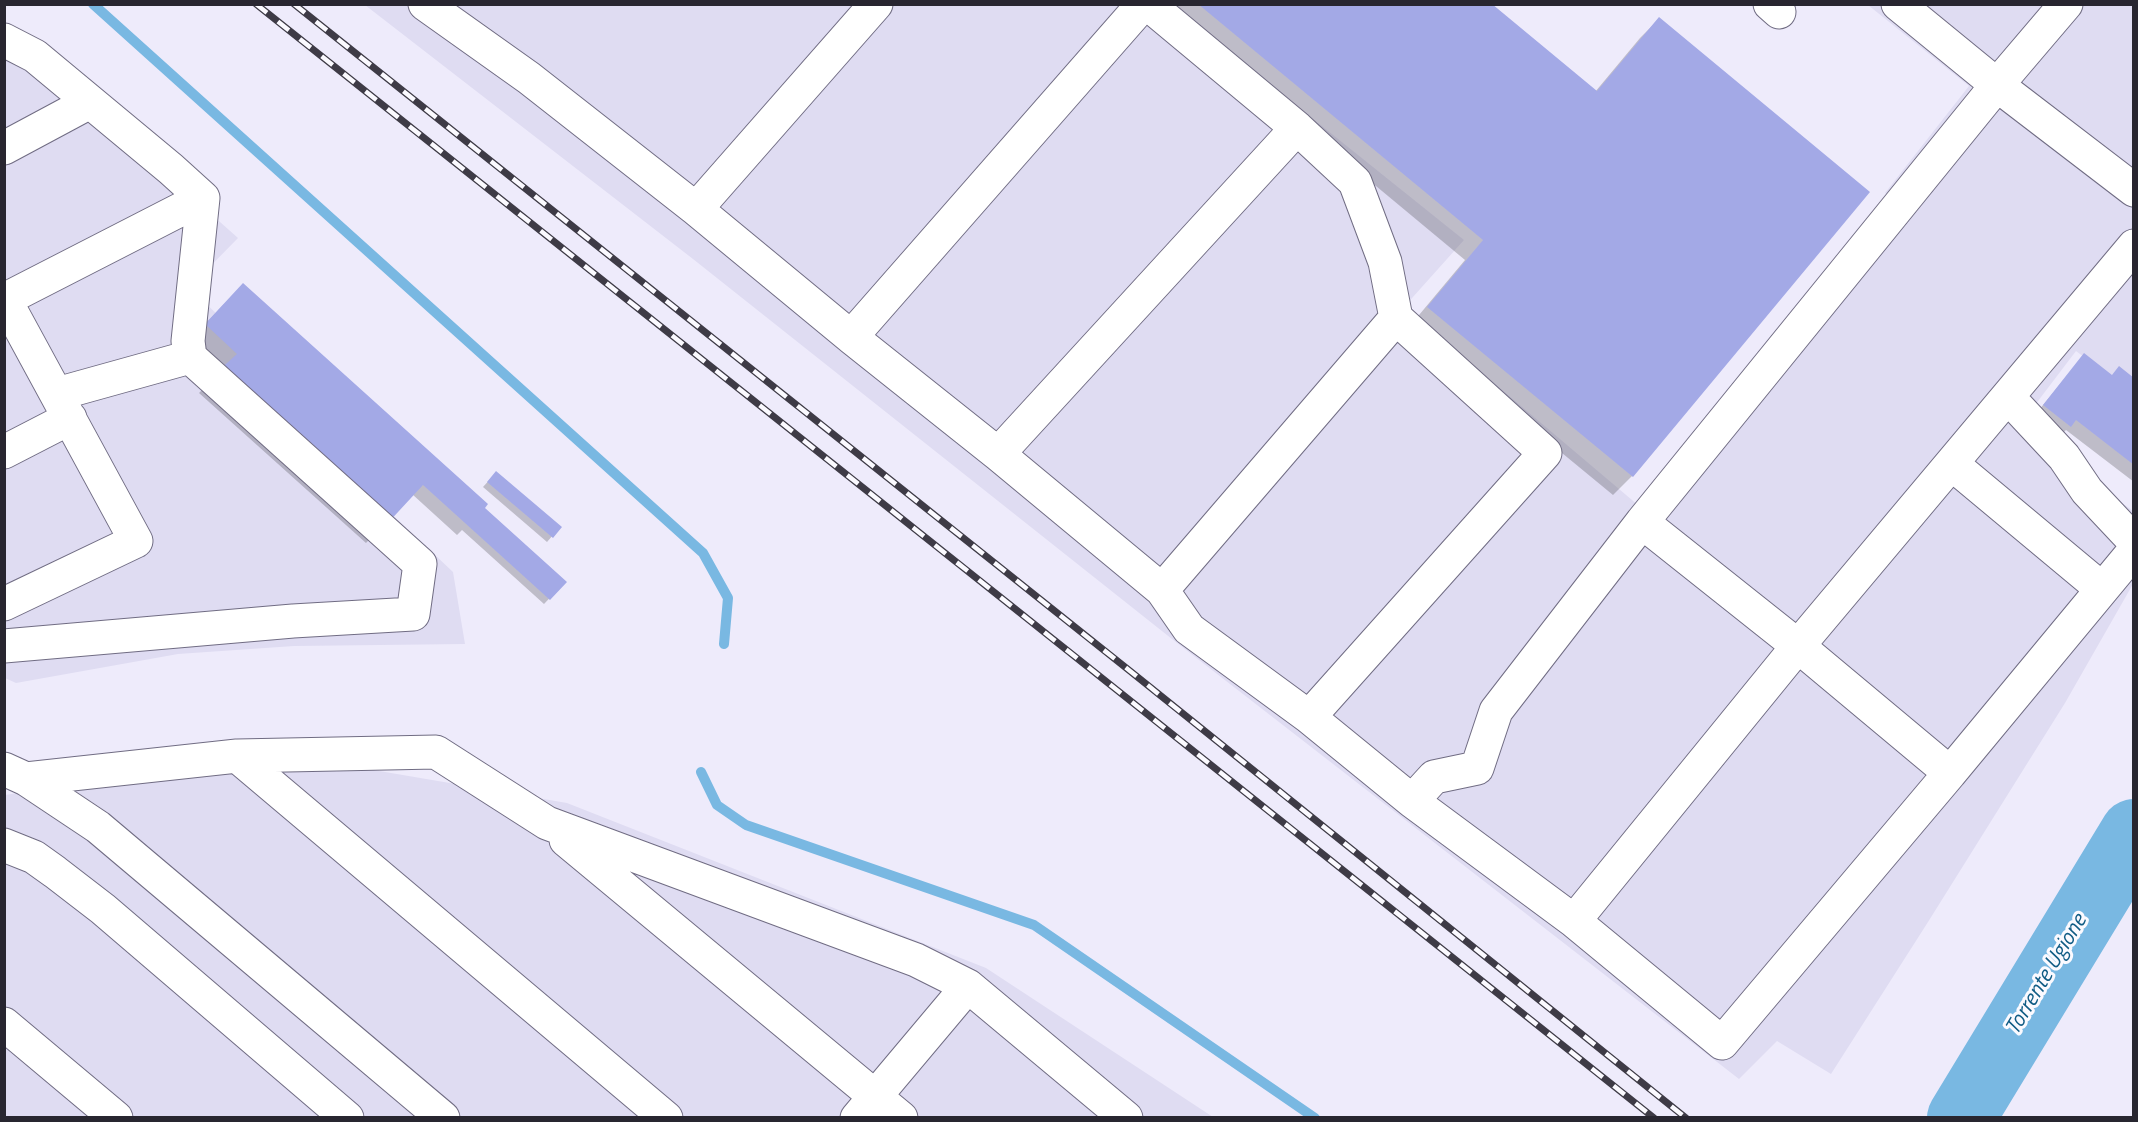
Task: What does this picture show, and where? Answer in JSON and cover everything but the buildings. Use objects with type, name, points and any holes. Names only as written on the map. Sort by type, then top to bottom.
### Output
[{"type":"lane","points":[[425,4],[529,78],[696,209],[998,454],[1162,590],[1189,629],[1309,717],[1412,801],[1574,921],[1722,1043],[1950,773],[2133,551]]},
{"type":"lane","points":[[696,209],[876,4]]},
{"type":"lane","points":[[851,337],[1143,4]]},
{"type":"lane","points":[[1148,4],[1297,128],[1355,182],[1385,262],[1396,318],[1545,453],[1309,717]]},
{"type":"lane","points":[[1898,4],[1996,85],[2133,190]]},
{"type":"lane","points":[[1412,801],[1434,777],[1477,768],[1496,711],[1642,522],[1996,85],[2066,4]]},
{"type":"lane","points":[[4,40],[35,56],[203,198]]},
{"type":"lane","points":[[4,148],[88,103]]},
{"type":"lane","points":[[998,454],[1297,128]]},
{"type":"lane","points":[[4,604],[136,541],[5,300],[203,198]]},
{"type":"lane","points":[[4,646],[293,621],[413,615],[420,564],[190,357],[188,341],[203,198]]},
{"type":"lane","points":[[1574,921],[1798,645],[2133,246]]},
{"type":"lane","points":[[1162,590],[1396,318]]},
{"type":"lane","points":[[4,452],[63,406],[190,357]]},
{"type":"lane","points":[[2008,397],[2064,457],[2087,491],[2133,541]]},
{"type":"lane","points":[[1952,464],[2102,590]]},
{"type":"lane","points":[[1642,522],[1798,645],[1950,773]]},
{"type":"lane","points":[[15,774],[237,756],[436,752],[547,823],[866,1107],[901,1118]]},
{"type":"lane","points":[[237,756],[666,1118]]},
{"type":"lane","points":[[15,774],[98,827],[443,1118]]},
{"type":"lane","points":[[547,823],[916,960],[968,986],[1126,1118]]},
{"type":"lane","points":[[4,845],[34,857],[103,909],[347,1118]]},
{"type":"lane","points":[[866,1107],[968,986]]},
{"type":"lane","points":[[4,1024],[116,1118]]},
{"type":"shaded area","points":[[365,5],[1171,5],[1464,240],[1404,307],[1645,511],[1898,202],[1885,193],[1969,86],[1868,5],[2133,5],[2133,394],[2076,351],[2019,426],[2133,511],[2133,584],[2065,703],[1831,1074],[1777,1041],[1739,1079],[1172,639],[693,259]]},
{"type":"shaded area","points":[[4,38],[85,102],[238,238],[189,288],[247,342],[232,363],[453,572],[465,644],[294,646],[178,654],[16,683],[5,678]]},
{"type":"shaded area","points":[[303,758],[567,803],[986,968],[1213,1117],[5,1118],[5,795],[78,784]]},
{"type":"waterway","points":[[93,4],[703,553],[728,598],[724,644]]},
{"type":"waterway","points":[[701,772],[717,805],[746,825],[1034,925],[1315,1118]]},
{"type":"waterway","name":"Torrente Ugione","points":[[1961,1118],[2134,833]]},
{"type":"railway","points":[[256,4],[1654,1118]]},
{"type":"railway","points":[[294,4],[1686,1118]]}]
